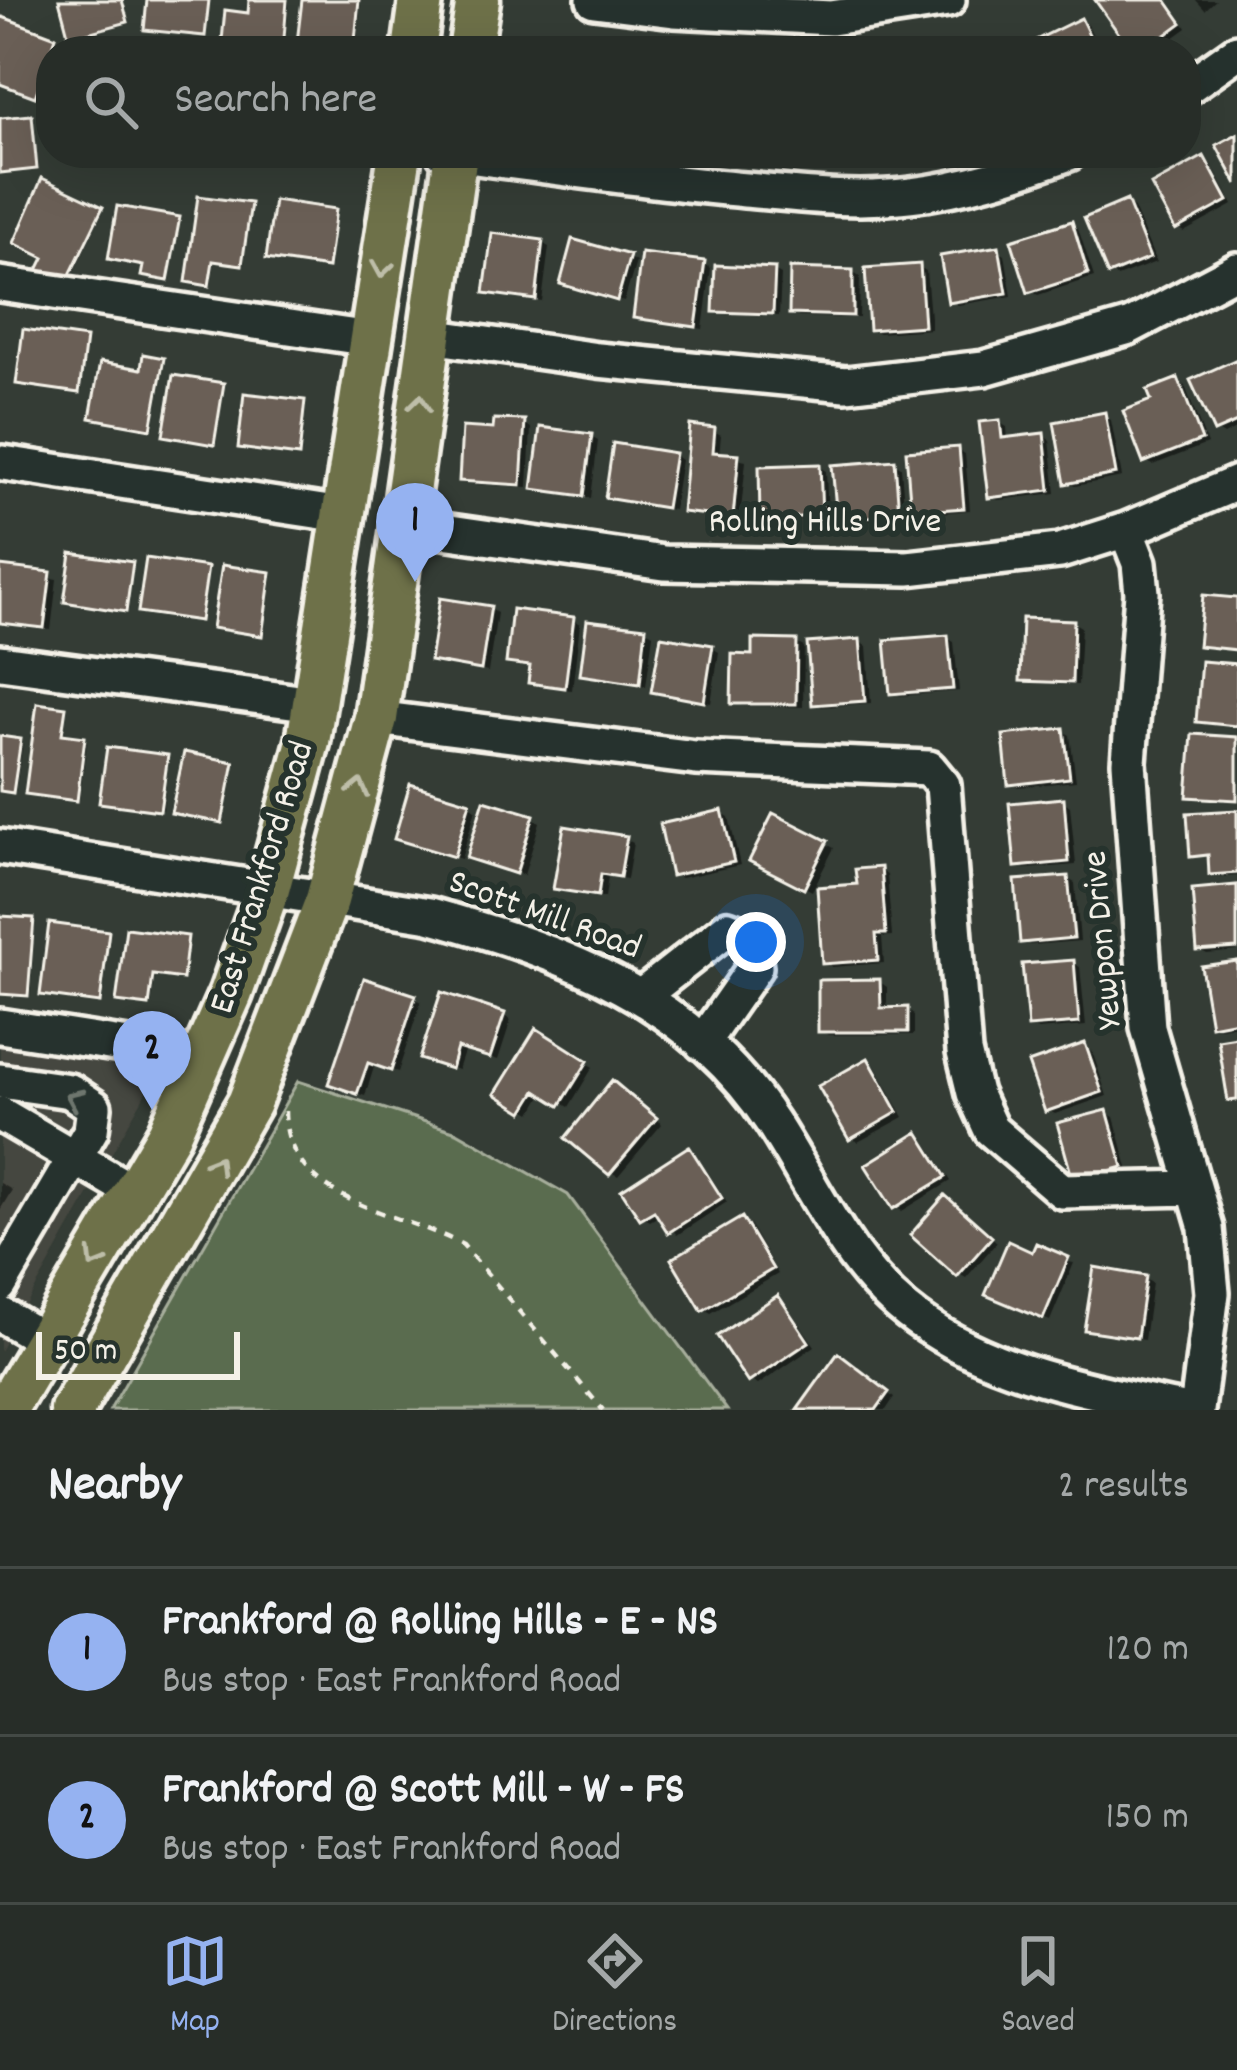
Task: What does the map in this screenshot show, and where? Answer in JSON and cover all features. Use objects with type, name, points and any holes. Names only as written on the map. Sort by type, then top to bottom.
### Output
[{"type":"main road","points":[[416,36],[421,0]]},
{"type":"main road","points":[[472,36],[478,0]]},
{"type":"main road","name":"East Frankford Road","points":[[5,1410],[135,1193],[205,1058],[268,889],[308,742],[398,168]]},
{"type":"main road","name":"East Frankford Road","points":[[72,1410],[249,1103],[327,900],[376,718],[454,168]]},
{"type":"main road","points":[[115,1335],[146,1229],[146,1204],[135,1193]]},
{"type":"street","points":[[594,0],[674,10],[831,18],[948,0]]},
{"type":"street","points":[[1201,77],[1237,52]]},
{"type":"street","points":[[564,168],[703,186],[876,198],[961,187],[1021,168]]},
{"type":"street","points":[[430,336],[621,362],[846,384],[984,368],[1129,327],[1237,270]]},
{"type":"street","points":[[0,284],[370,339]]},
{"type":"street","points":[[3,463],[342,514]]},
{"type":"street","name":"Rolling Hills Drive","points":[[403,525],[664,563],[854,569],[1060,551],[1126,530],[1237,483]]},
{"type":"street","name":"Yewpon Drive","points":[[1126,530],[1139,563],[1142,593],[1130,762],[1148,1028],[1206,1228],[1211,1292],[1197,1410]]},
{"type":"street","points":[[0,662],[314,704]]},
{"type":"street","points":[[376,718],[696,758],[929,767],[943,784],[964,1052],[974,1093],[991,1130],[1062,1191],[1194,1188]]},
{"type":"street","name":"Scott Mill Road","points":[[0,848],[430,915],[498,934],[597,971],[643,995],[726,1064],[772,1121],[850,1251],[915,1318],[958,1345],[1010,1367],[1182,1410]]},
{"type":"street","points":[[643,995],[728,928],[751,938],[755,967],[702,1043]]},
{"type":"street","points":[[0,1026],[205,1058]]},
{"type":"street","points":[[0,1081],[70,1091],[94,1107],[91,1130],[0,1286]]},
{"type":"street","points":[[0,1114],[135,1193]]},
{"type":"street","points":[[0,1315],[46,1341]]},
{"type":"path","points":[[285,1101],[285,1133],[306,1170],[362,1206],[463,1245],[603,1410]]},
{"type":"shaded area","points":[[0,1036],[160,1068],[0,1351]]},
{"type":"green space","points":[[298,1081],[457,1132],[568,1195],[727,1410],[110,1410]]},
{"type":"building","points":[[59,0],[122,0],[128,22],[68,36]]},
{"type":"building","points":[[147,0],[209,0],[205,36],[144,30]]},
{"type":"building","points":[[249,0],[287,0],[284,36],[222,36],[225,10],[248,13]]},
{"type":"building","points":[[302,0],[359,0],[355,36],[298,36]]},
{"type":"building","points":[[1095,0],[1166,0],[1182,23],[1164,36],[1120,36]]},
{"type":"building","points":[[0,16],[53,36],[36,36],[35,97],[0,84]]},
{"type":"building","points":[[1081,18],[1090,36],[1044,36]]},
{"type":"building","points":[[32,115],[37,169],[0,173],[0,118]]},
{"type":"building","points":[[1237,134],[1237,184],[1216,145]]},
{"type":"building","points":[[1201,158],[1228,201],[1175,230],[1151,185],[1182,168],[1201,168]]},
{"type":"building","points":[[42,178],[103,207],[65,285],[37,272],[44,258],[14,243]]},
{"type":"building","points":[[198,196],[251,203],[242,265],[213,261],[209,286],[186,282]]},
{"type":"building","points":[[274,200],[336,209],[328,268],[266,259]]},
{"type":"building","points":[[1127,200],[1150,258],[1108,275],[1084,218]]},
{"type":"building","points":[[117,206],[180,217],[168,281],[141,276],[143,266],[108,259]]},
{"type":"building","points":[[1072,221],[1088,274],[1028,293],[1011,240]]},
{"type":"building","points":[[492,233],[543,240],[536,300],[484,293]]},
{"type":"building","points":[[572,239],[630,255],[617,301],[560,284]]},
{"type":"building","points":[[999,246],[1007,293],[948,303],[940,256]]},
{"type":"building","points":[[641,253],[705,261],[696,327],[633,318]]},
{"type":"building","points":[[920,264],[924,326],[869,330],[865,268]]},
{"type":"building","points":[[715,265],[775,268],[773,314],[713,312]]},
{"type":"building","points":[[790,268],[853,270],[853,316],[789,314]]},
{"type":"building","points":[[23,329],[86,338],[79,393],[16,384]]},
{"type":"building","points":[[143,354],[164,358],[151,429],[90,418],[100,362],[141,369]]},
{"type":"building","points":[[1237,359],[1237,422],[1214,432],[1190,380]]},
{"type":"building","points":[[173,375],[224,383],[214,445],[163,436]]},
{"type":"building","points":[[1178,378],[1202,440],[1143,463],[1123,411],[1151,400],[1147,390]]},
{"type":"building","points":[[244,393],[305,400],[299,456],[238,448]]},
{"type":"building","points":[[1105,412],[1116,474],[1065,484],[1054,422]]},
{"type":"building","points":[[494,419],[525,420],[521,485],[459,481],[462,427],[493,429]]},
{"type":"building","points":[[1000,420],[1002,438],[1044,433],[1050,490],[988,498],[979,422]]},
{"type":"building","points":[[690,425],[715,428],[713,452],[739,454],[733,518],[682,512]]},
{"type":"building","points":[[540,427],[592,434],[584,496],[532,489]]},
{"type":"building","points":[[613,443],[675,453],[666,508],[605,498]]},
{"type":"building","points":[[959,447],[964,508],[911,512],[906,451]]},
{"type":"building","points":[[895,460],[899,514],[837,520],[832,465]]},
{"type":"building","points":[[820,464],[822,516],[760,519],[759,466]]},
{"type":"building","points":[[71,553],[133,562],[126,612],[64,602]]},
{"type":"building","points":[[146,558],[208,567],[200,621],[138,612]]},
{"type":"building","points":[[222,565],[271,572],[262,636],[212,628]]},
{"type":"building","points":[[0,566],[51,572],[44,628],[0,623]]},
{"type":"building","points":[[1203,595],[1237,598],[1237,650],[1198,646]]},
{"type":"building","points":[[440,598],[491,606],[481,670],[430,661]]},
{"type":"building","points":[[512,609],[574,617],[565,688],[528,683],[530,666],[506,663]]},
{"type":"building","points":[[1022,618],[1074,620],[1072,683],[1020,681]]},
{"type":"building","points":[[587,620],[646,627],[640,684],[580,675]]},
{"type":"building","points":[[948,635],[953,689],[890,694],[885,640]]},
{"type":"building","points":[[661,636],[713,645],[704,702],[651,692]]},
{"type":"building","points":[[752,639],[797,640],[796,704],[731,704],[732,654],[752,655]]},
{"type":"building","points":[[860,639],[865,701],[812,705],[807,643]]},
{"type":"building","points":[[1201,661],[1237,664],[1237,726],[1196,722]]},
{"type":"building","points":[[37,703],[66,707],[62,734],[85,737],[77,801],[25,794]]},
{"type":"building","points":[[1064,728],[1070,778],[1008,785],[1003,735]]},
{"type":"building","points":[[1192,734],[1237,737],[1237,800],[1187,797]]},
{"type":"building","points":[[0,736],[21,739],[13,793],[0,791]]},
{"type":"building","points":[[107,747],[168,755],[160,811],[99,803]]},
{"type":"building","points":[[184,752],[234,762],[222,823],[171,813]]},
{"type":"building","points":[[410,784],[470,802],[454,857],[394,839]]},
{"type":"building","points":[[1064,798],[1069,862],[1015,867],[1009,803]]},
{"type":"building","points":[[484,800],[534,815],[516,874],[466,858]]},
{"type":"building","points":[[722,810],[734,862],[671,876],[660,824]]},
{"type":"building","points":[[1237,810],[1237,873],[1209,875],[1208,855],[1190,857],[1187,813]]},
{"type":"building","points":[[773,813],[828,841],[804,889],[749,861]]},
{"type":"building","points":[[564,826],[627,836],[620,877],[601,874],[598,896],[553,889]]},
{"type":"building","points":[[881,867],[886,934],[876,934],[878,960],[822,964],[817,887],[857,884],[855,869]]},
{"type":"building","points":[[1068,876],[1074,938],[1020,943],[1015,880]]},
{"type":"building","points":[[1237,885],[1237,948],[1197,951],[1192,889]]},
{"type":"building","points":[[0,916],[34,918],[28,996],[0,994]]},
{"type":"building","points":[[49,923],[109,931],[100,1003],[40,995]]},
{"type":"building","points":[[126,928],[188,936],[183,979],[153,975],[149,1006],[116,1002]]},
{"type":"building","points":[[1074,960],[1079,1023],[1028,1027],[1022,964]]},
{"type":"building","points":[[1237,961],[1237,1021],[1211,1026],[1201,966]]},
{"type":"building","points":[[364,978],[416,995],[391,1071],[368,1063],[357,1094],[328,1084]]},
{"type":"building","points":[[880,979],[881,1008],[908,1007],[908,1032],[818,1032],[818,980]]},
{"type":"building","points":[[441,992],[505,1013],[490,1058],[457,1048],[451,1069],[419,1059]]},
{"type":"building","points":[[536,1028],[588,1061],[560,1106],[536,1091],[523,1112],[495,1094]]},
{"type":"building","points":[[1237,1037],[1237,1100],[1228,1101],[1218,1040]]},
{"type":"building","points":[[1085,1043],[1102,1092],[1045,1112],[1028,1063]]},
{"type":"building","points":[[868,1058],[898,1112],[849,1140],[818,1086]]},
{"type":"building","points":[[612,1080],[657,1118],[609,1175],[565,1138]]},
{"type":"building","points":[[1107,1110],[1123,1167],[1073,1181],[1057,1123]]},
{"type":"building","points":[[918,1132],[946,1177],[893,1209],[865,1165]]},
{"type":"building","points":[[689,1146],[722,1198],[668,1233],[654,1211],[640,1219],[621,1190]]},
{"type":"building","points":[[945,1195],[992,1237],[957,1277],[910,1235]]},
{"type":"building","points":[[742,1217],[773,1269],[702,1311],[671,1259]]},
{"type":"building","points":[[1008,1241],[1032,1252],[1036,1243],[1069,1257],[1043,1319],[985,1295]]},
{"type":"building","points":[[1094,1267],[1146,1276],[1137,1338],[1084,1330]]},
{"type":"building","points":[[778,1295],[809,1342],[748,1383],[717,1336]]},
{"type":"building","points":[[838,1353],[889,1392],[876,1410],[797,1410]]},
{"type":"place","name":"Frankford @ Rolling Hills - E - NS","points":[[415,582]]},
{"type":"place","name":"Frankford @ Scott Mill - W - FS","points":[[152,1110]]}]
